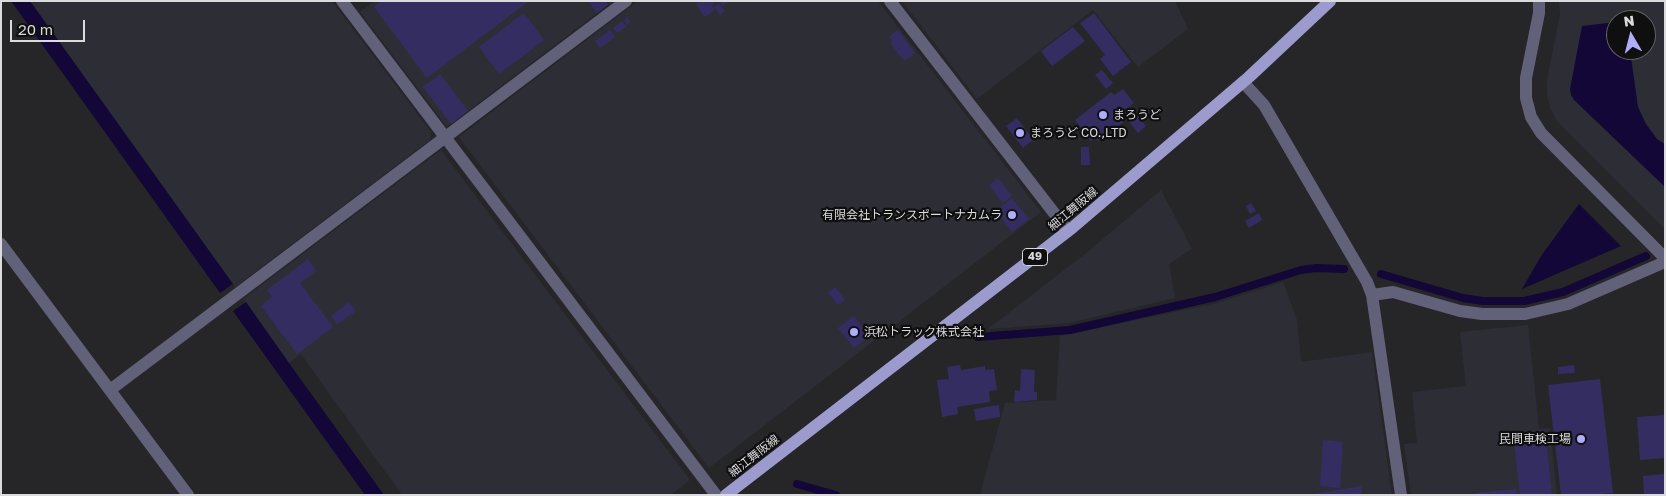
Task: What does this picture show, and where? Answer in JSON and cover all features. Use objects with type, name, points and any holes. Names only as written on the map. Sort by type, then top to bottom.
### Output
[{"type":"main road","name":"細江舞阪線","points":[[726,495],[1068,232],[1243,82],[1330,1]]},
{"type":"street","points":[[342,1],[716,495]]},
{"type":"street","points":[[110,390],[626,1]]},
{"type":"street","points":[[890,1],[1068,232]]},
{"type":"street","points":[[1538,1],[1539,13],[1526,78],[1526,98],[1531,117],[1541,133],[1665,258]]},
{"type":"street","points":[[1243,82],[1264,105],[1372,295],[1401,495]]},
{"type":"street","points":[[1,244],[188,495]]},
{"type":"street","points":[[1372,295],[1393,292],[1460,311],[1482,314],[1525,314],[1568,304],[1665,262]]},
{"type":"shaded area","points":[[11,1],[30,1],[233,284],[220,293]]},
{"type":"shaded area","points":[[30,1],[332,1],[431,132],[430,140],[235,287]]},
{"type":"shaded area","points":[[375,1],[613,1],[447,127],[360,12]]},
{"type":"shaded area","points":[[638,1],[878,1],[1041,212],[709,468],[459,137]]},
{"type":"shaded area","points":[[902,1],[1175,1],[1188,29],[1138,67],[1093,10],[977,99]]},
{"type":"shaded area","points":[[1559,1],[1665,1],[1665,229],[1557,121],[1550,108],[1547,95],[1547,80],[1560,15]]},
{"type":"shaded area","points":[[1606,23],[1606,60],[1631,60],[1638,107],[1646,124],[1657,139],[1665,144],[1665,187],[1571,95],[1570,89],[1582,26]]},
{"type":"shaded area","points":[[441,150],[690,480],[671,495],[402,495],[301,354],[289,363],[243,299]]},
{"type":"shaded area","points":[[1161,190],[1192,249],[1169,264],[1175,298],[1069,323],[988,329],[1090,250]]},
{"type":"shaded area","points":[[1579,204],[1621,246],[1522,289],[1541,256]]},
{"type":"shaded area","points":[[1283,282],[1297,320],[1301,362],[1372,352],[1392,495],[980,495],[1005,403],[1056,400],[1060,336],[1217,303]]},
{"type":"shaded area","points":[[246,302],[384,495],[365,495],[233,311]]},
{"type":"shaded area","points":[[1528,325],[1539,429],[1550,428],[1557,495],[1411,495],[1404,444],[1417,443],[1412,392],[1466,386],[1460,332]]},
{"type":"building","points":[[381,1],[529,1],[427,78],[374,7]]},
{"type":"building","points":[[588,1],[606,1],[608,5],[597,13]]},
{"type":"building","points":[[700,1],[716,1],[711,5],[715,10],[705,17],[696,4]]},
{"type":"building","points":[[719,1],[729,1],[723,6]]},
{"type":"building","points":[[719,4],[725,11],[720,15],[714,7]]},
{"type":"building","points":[[524,13],[544,40],[499,74],[479,47]]},
{"type":"building","points":[[1094,13],[1131,62],[1113,76],[1100,59],[1105,55],[1080,23]]},
{"type":"building","points":[[627,17],[631,22],[627,25],[624,20]]},
{"type":"building","points":[[622,21],[626,27],[617,33],[613,28]]},
{"type":"building","points":[[1073,27],[1085,41],[1052,66],[1041,51]]},
{"type":"building","points":[[610,30],[615,37],[600,48],[595,41]]},
{"type":"building","points":[[898,30],[915,53],[904,61],[890,43],[893,41],[889,36]]},
{"type":"building","points":[[1102,70],[1113,83],[1106,89],[1095,75]]},
{"type":"building","points":[[440,74],[468,111],[451,124],[423,87]]},
{"type":"building","name":"まろうど","points":[[1123,89],[1134,103],[1125,110],[1127,112],[1121,118],[1124,122],[1099,141],[1095,137],[1091,141],[1075,120],[1111,92],[1114,95]]},
{"type":"building","points":[[1135,112],[1146,126],[1138,133],[1127,119]]},
{"type":"building","points":[[1017,118],[1033,140],[1023,148],[1006,126]]},
{"type":"building","points":[[1081,147],[1089,147],[1090,165],[1081,165]]},
{"type":"building","points":[[998,178],[1012,196],[1003,203],[989,185]]},
{"type":"building","points":[[1012,198],[1029,219],[1012,232],[996,211]]},
{"type":"building","points":[[1251,203],[1256,211],[1250,214],[1246,206]]},
{"type":"building","points":[[1259,213],[1262,220],[1249,228],[1245,221]]},
{"type":"building","points":[[308,259],[316,271],[300,283],[333,327],[297,354],[261,306],[272,297],[267,290]]},
{"type":"building","points":[[835,287],[845,300],[838,305],[828,293]]},
{"type":"building","points":[[349,302],[356,311],[337,324],[331,316]]},
{"type":"building","points":[[854,316],[869,336],[854,348],[838,328]]},
{"type":"building","points":[[960,365],[961,370],[985,366],[985,370],[994,369],[997,390],[989,391],[990,402],[957,407],[958,414],[942,417],[937,380],[949,379],[947,367]]},
{"type":"building","points":[[1574,365],[1575,373],[1558,374],[1558,367]]},
{"type":"building","points":[[1021,369],[1035,370],[1034,392],[1037,392],[1037,400],[1014,402],[1015,390],[1020,391]]},
{"type":"building","name":"民間車検工場","points":[[1600,379],[1613,493],[1561,495],[1548,385]]},
{"type":"building","points":[[999,405],[1000,417],[976,421],[974,409]]},
{"type":"building","points":[[1665,415],[1665,458],[1640,460],[1637,417]]},
{"type":"building","points":[[1545,430],[1552,495],[1520,495],[1513,434]]},
{"type":"building","points":[[1323,440],[1343,442],[1340,488],[1320,486]]},
{"type":"building","points":[[1665,474],[1665,495],[1644,495],[1643,476]]},
{"type":"building","points":[[1361,486],[1362,495],[1313,494]]},
{"type":"building","points":[[1516,489],[1517,495],[1474,495],[1474,493]]},
{"type":"waterway","points":[[1381,274],[1463,298],[1483,301],[1524,301],[1563,292],[1646,256]]},
{"type":"waterway","points":[[978,337],[1070,330],[1215,297],[1301,270],[1316,268],[1344,269]]},
{"type":"waterway","points":[[797,484],[836,495]]},
{"type":"place","name":"まろうど","points":[[1103,115]]},
{"type":"place","name":"まろうど CO.,LTD","points":[[1020,133]]},
{"type":"place","name":"有限会社トランスポートナカムラ","points":[[1012,215]]},
{"type":"place","name":"浜松トラック株式会社","points":[[854,332]]},
{"type":"place","name":"民間車検工場","points":[[1581,439]]}]
